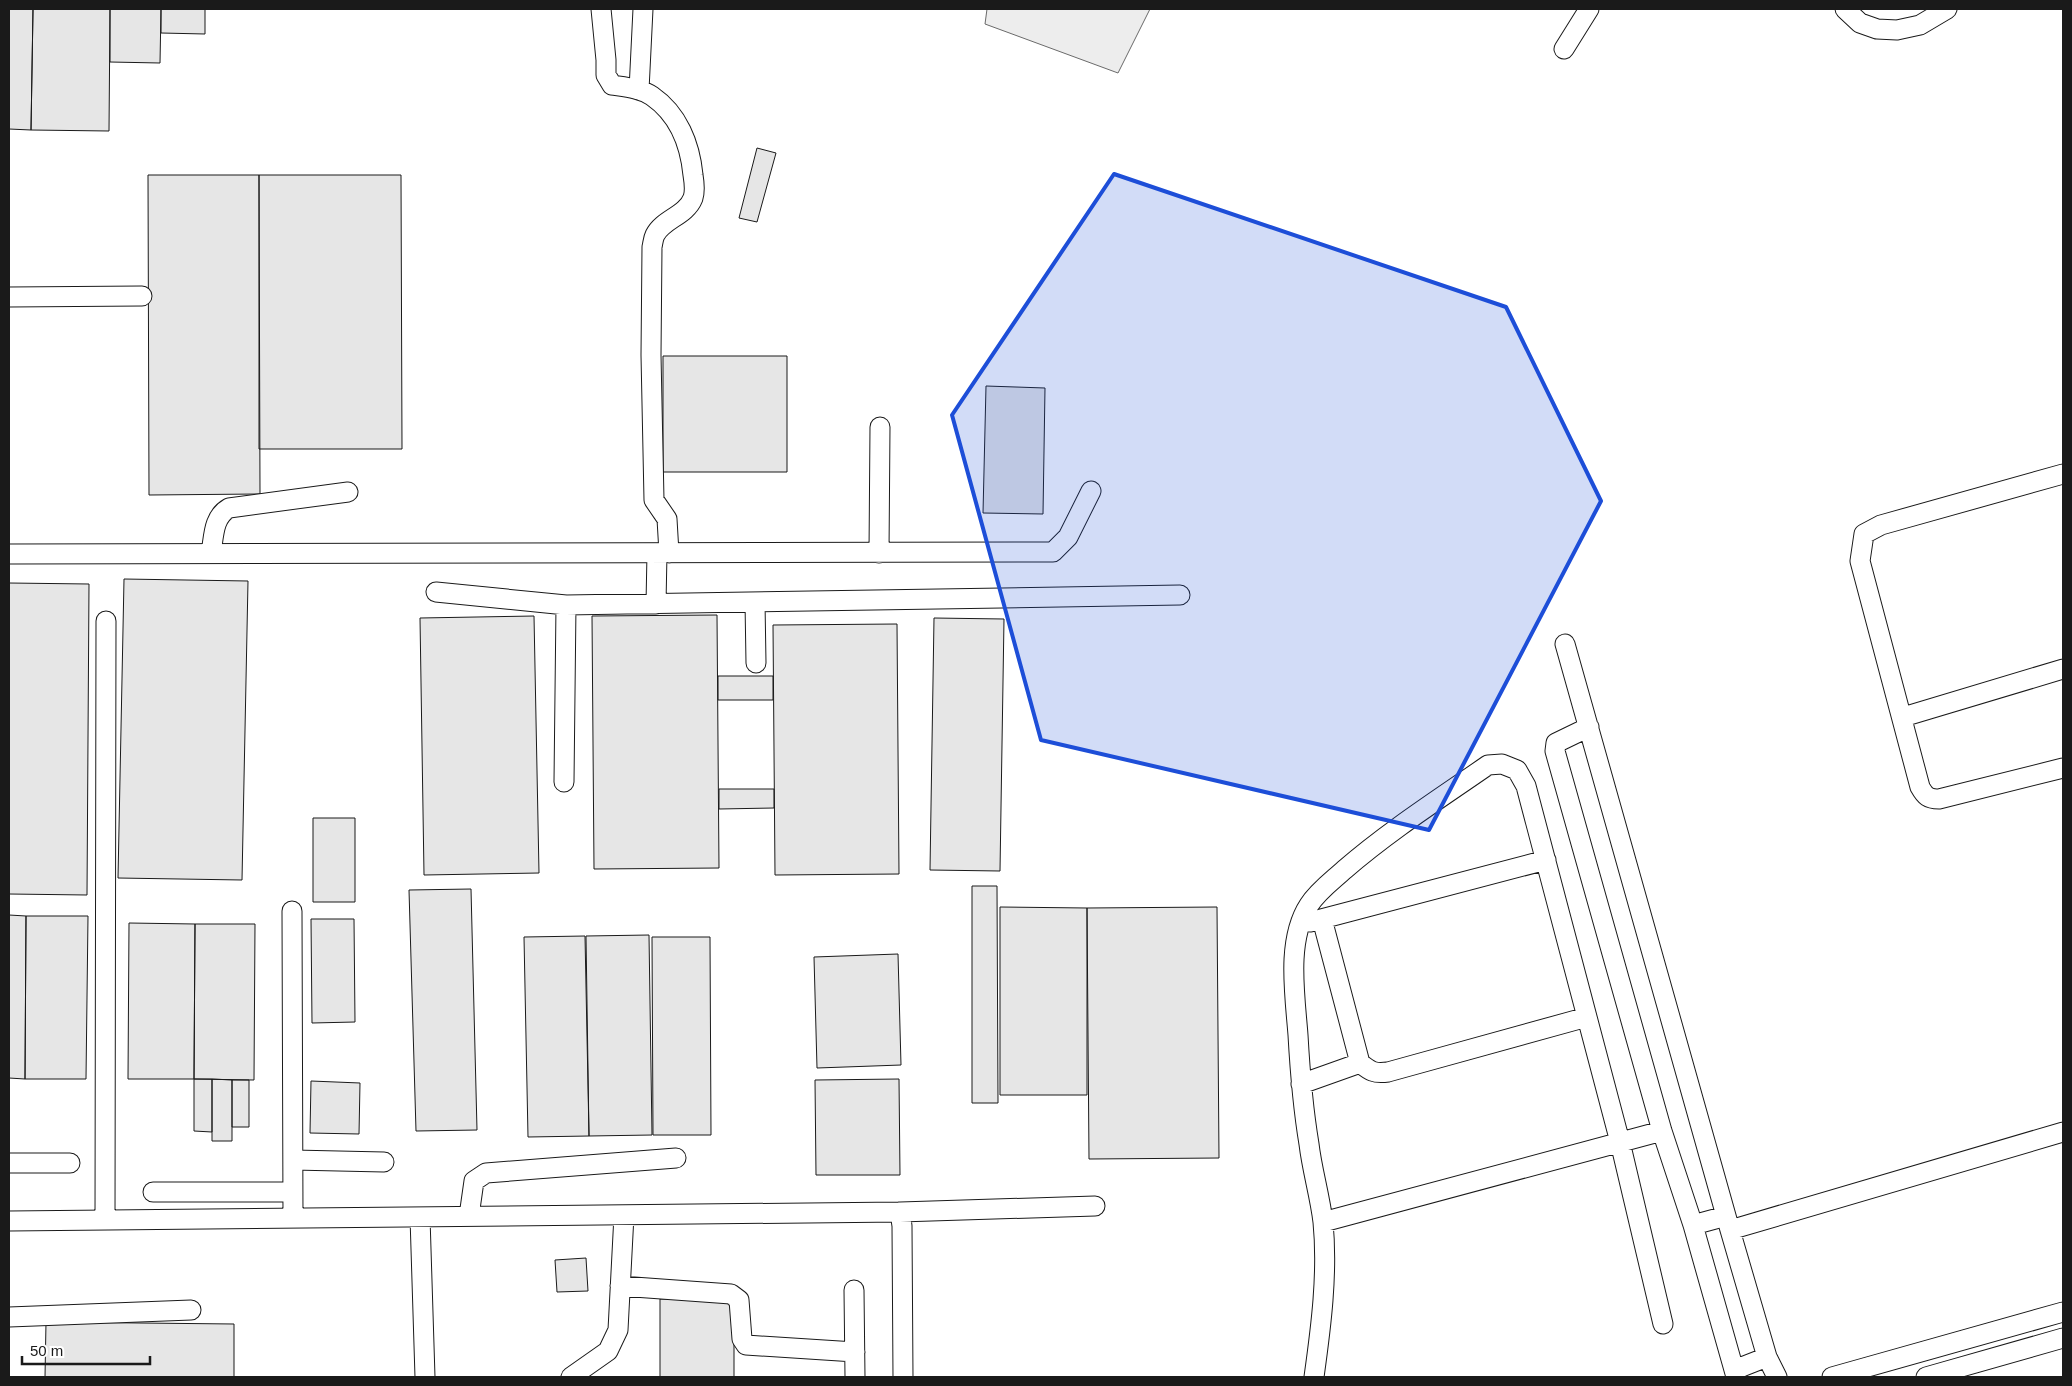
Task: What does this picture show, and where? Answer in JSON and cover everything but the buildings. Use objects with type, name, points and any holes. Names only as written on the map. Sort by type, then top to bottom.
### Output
[{"type":"street","points":[[601,9],[606,75],[612,85],[639,90],[652,96],[671,112],[684,135],[692,158],[694,180],[692,198],[684,210],[655,235],[652,246],[651,355],[654,500],[667,519],[656,604]]},
{"type":"street","points":[[639,90],[643,9]]},
{"type":"street","points":[[1564,50],[1588,9]]},
{"type":"street","points":[[1844,9],[1860,23],[1877,29],[1897,30],[1920,25],[1947,9]]},
{"type":"street","points":[[9,296],[142,296]]},
{"type":"street","points":[[879,553],[880,427]]},
{"type":"street","points":[[2063,474],[1881,525],[1864,534],[1860,561],[1903,717],[1920,787],[1924,794],[1930,799],[1938,799],[2063,768]]},
{"type":"street","points":[[9,554],[1053,552],[1068,537],[1091,491]]},
{"type":"street","points":[[211,553],[216,521],[221,512],[229,508],[348,492]]},
{"type":"street","points":[[436,592],[566,604],[1180,595]]},
{"type":"street","points":[[755,602],[756,663]]},
{"type":"street","points":[[564,782],[566,604]]},
{"type":"street","points":[[105,1220],[106,621]]},
{"type":"street","points":[[1565,644],[1728,1223],[1767,1357],[1777,1377]]},
{"type":"street","points":[[1903,717],[2063,669]]},
{"type":"street","points":[[1589,727],[1556,743],[1554,751],[1662,1131],[1693,1225],[1735,1373],[1767,1357]]},
{"type":"street","points":[[1314,1377],[1320,1334],[1324,1256],[1323,1222],[1309,1145],[1301,1084],[1294,978],[1295,948],[1301,923],[1316,895],[1367,850],[1488,765],[1502,764],[1517,770],[1526,786],[1620,1142],[1664,1324]]},
{"type":"street","points":[[1301,923],[1546,860]]},
{"type":"street","points":[[292,911],[293,1218]]},
{"type":"street","points":[[1322,919],[1360,1063],[1370,1072],[1378,1074],[1388,1072],[1587,1017]]},
{"type":"street","points":[[1301,1084],[1360,1063]]},
{"type":"street","points":[[1323,1222],[1662,1131]]},
{"type":"street","points":[[1693,1225],[1728,1223],[2063,1132]]},
{"type":"street","points":[[469,1216],[474,1181],[486,1172],[676,1158]]},
{"type":"street","points":[[293,1160],[384,1162]]},
{"type":"street","points":[[9,1163],[70,1163]]},
{"type":"street","points":[[152,1192],[293,1192]]},
{"type":"street","points":[[9,1221],[900,1212],[1095,1206]]},
{"type":"street","points":[[900,1212],[902,1226],[903,1377]]},
{"type":"street","points":[[571,1377],[608,1351],[618,1330],[624,1215]]},
{"type":"street","points":[[420,1217],[425,1377]]},
{"type":"street","points":[[620,1286],[731,1294],[738,1300],[742,1339],[746,1345],[855,1352]]},
{"type":"street","points":[[854,1290],[856,1377]]},
{"type":"street","points":[[9,1317],[190,1310]]},
{"type":"street","points":[[1832,1377],[2063,1312]]},
{"type":"street","points":[[1926,1377],[2063,1338]]},
{"type":"highlighted area","points":[[1114,174],[1506,307],[1601,501],[1429,830],[1041,740],[952,415]]},
{"type":"shaded area","points":[[987,9],[1150,9],[1118,73],[985,24]]}]
